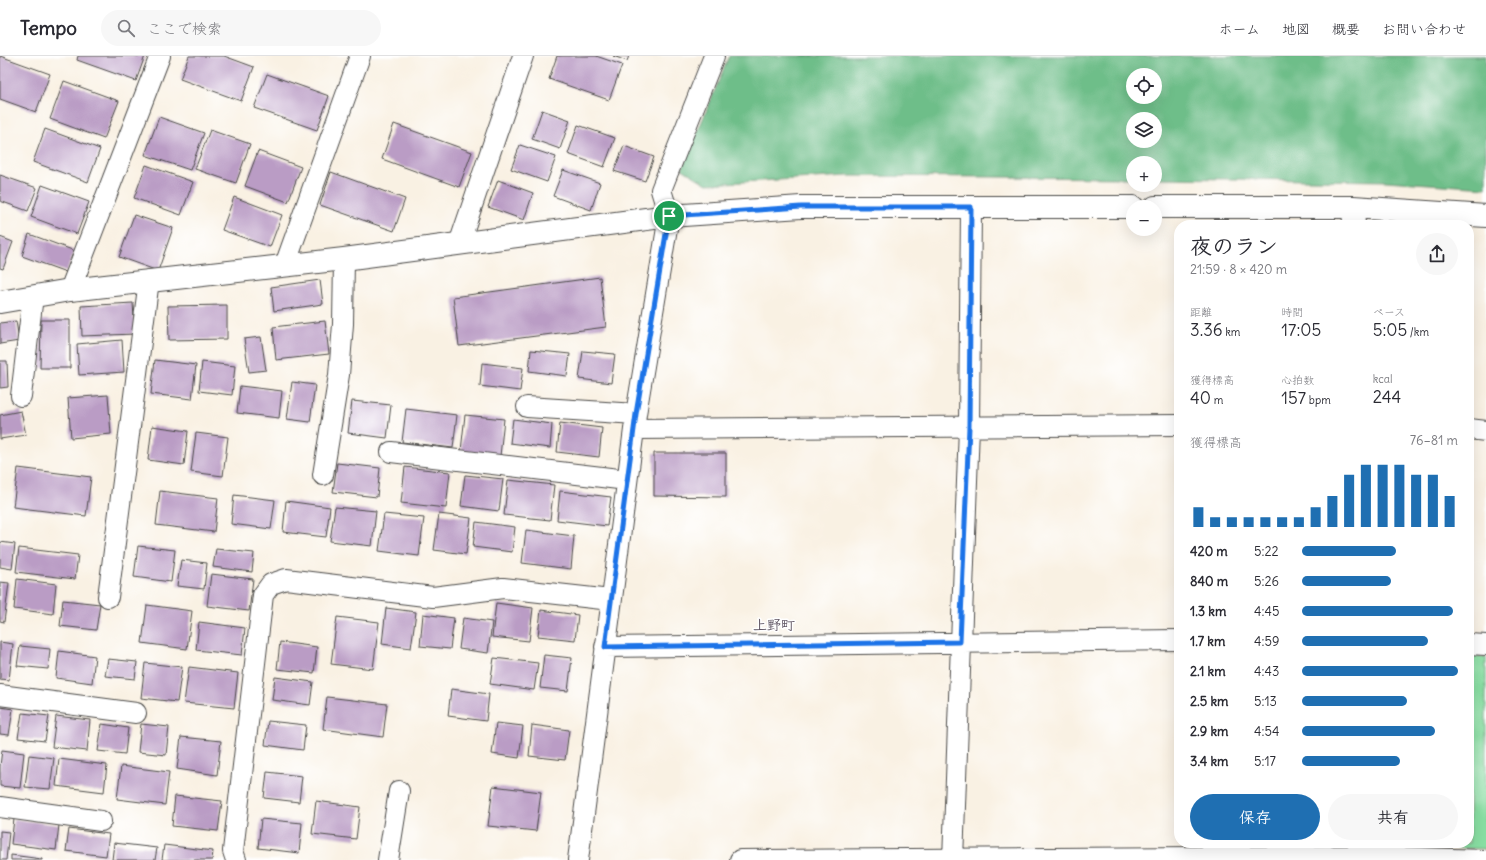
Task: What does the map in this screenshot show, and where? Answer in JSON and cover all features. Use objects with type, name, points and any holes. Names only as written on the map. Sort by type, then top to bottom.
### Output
[{"type":"street","points":[[70,290],[160,56]]},
{"type":"street","points":[[285,265],[360,56]]},
{"type":"street","points":[[459,244],[523,56]]},
{"type":"street","points":[[578,860],[626,480],[669,216],[661,190],[714,56]]},
{"type":"street","points":[[0,302],[70,290],[344,259],[669,216],[801,207],[1126,207]]},
{"type":"street","points":[[953,859],[969,427],[971,207]]},
{"type":"street","points":[[1162,207],[1353,216],[1486,216]]},
{"type":"street","points":[[323,475],[339,375],[343,324],[344,259]]},
{"type":"street","points":[[108,597],[149,280]]},
{"type":"street","points":[[21,396],[33,296]]},
{"type":"street","points":[[527,407],[635,422],[969,427],[1174,425]]},
{"type":"street","points":[[1474,430],[1486,431]]},
{"type":"street","points":[[391,452],[626,480]]},
{"type":"street","points":[[236,860],[233,851],[263,595],[272,584],[286,579],[433,597],[503,588],[611,600]]},
{"type":"street","points":[[605,647],[1174,640]]},
{"type":"street","points":[[1474,644],[1486,645]]},
{"type":"street","points":[[0,695],[136,713]]},
{"type":"street","points":[[388,860],[399,791]]},
{"type":"street","points":[[0,807],[101,821]]},
{"type":"street","points":[[740,860],[953,859],[1359,853],[1484,860]]},
{"type":"green space","points":[[729,56],[1486,56],[1486,188],[1386,181],[1162,178],[1162,156],[1126,156],[1126,178],[848,176],[707,184],[682,169]]},
{"type":"green space","points":[[1474,656],[1486,657],[1486,849],[1453,848],[1474,848]]},
{"type":"building","points":[[0,56],[50,74],[36,112],[0,99]]},
{"type":"building","points":[[78,56],[145,56],[136,81],[77,60]]},
{"type":"building","points":[[189,56],[224,56],[254,67],[241,101],[180,79]]},
{"type":"building","points":[[557,56],[596,56],[622,65],[609,100],[549,79]]},
{"type":"building","points":[[613,56],[629,56],[627,61]]},
{"type":"building","points":[[267,74],[329,96],[317,130],[254,108]]},
{"type":"building","points":[[64,81],[119,101],[104,139],[50,119]]},
{"type":"building","points":[[542,110],[570,120],[560,149],[532,139]]},
{"type":"building","points":[[159,117],[204,133],[190,170],[145,155]]},
{"type":"building","points":[[394,124],[472,152],[459,187],[382,159]]},
{"type":"building","points":[[578,125],[615,138],[604,167],[568,154]]},
{"type":"building","points":[[45,129],[100,149],[88,182],[33,162]]},
{"type":"building","points":[[210,130],[250,144],[236,183],[195,169]]},
{"type":"building","points":[[520,145],[556,157],[547,182],[511,169]]},
{"type":"building","points":[[624,146],[654,157],[645,181],[614,171]]},
{"type":"building","points":[[258,151],[301,167],[288,202],[245,186]]},
{"type":"building","points":[[146,165],[193,182],[181,215],[134,198]]},
{"type":"building","points":[[563,170],[600,183],[591,210],[553,196]]},
{"type":"building","points":[[331,172],[405,199],[394,231],[320,205]]},
{"type":"building","points":[[0,175],[37,188],[28,211],[0,201]]},
{"type":"building","points":[[498,180],[533,193],[524,220],[488,207]]},
{"type":"building","points":[[42,185],[89,202],[77,234],[31,217]]},
{"type":"building","points":[[234,197],[282,215],[270,247],[222,230]]},
{"type":"building","points":[[134,215],[173,228],[158,271],[119,257]]},
{"type":"building","points":[[29,234],[75,251],[66,272],[22,256]]},
{"type":"building","points":[[0,237],[13,242],[3,269],[0,268]]},
{"type":"building","points":[[600,277],[606,327],[459,346],[453,297]]},
{"type":"building","points":[[320,280],[323,304],[274,311],[271,287]]},
{"type":"building","points":[[133,303],[135,334],[82,336],[81,306]]},
{"type":"building","points":[[227,305],[227,339],[169,340],[168,306]]},
{"type":"building","points":[[41,320],[70,320],[70,368],[40,368]]},
{"type":"building","points":[[16,321],[19,341],[0,344],[0,323]]},
{"type":"building","points":[[325,321],[329,354],[276,360],[273,327]]},
{"type":"building","points":[[261,337],[266,370],[249,372],[244,339]]},
{"type":"building","points":[[122,340],[124,372],[79,375],[77,344]]},
{"type":"building","points":[[531,350],[570,354],[567,376],[529,371]]},
{"type":"building","points":[[583,351],[615,354],[611,383],[579,379]]},
{"type":"building","points":[[155,360],[196,365],[192,399],[151,394]]},
{"type":"building","points":[[0,361],[7,361],[8,387],[0,388]]},
{"type":"building","points":[[202,362],[235,366],[232,395],[199,391]]},
{"type":"building","points":[[482,363],[523,368],[520,391],[480,386]]},
{"type":"building","points":[[292,382],[315,385],[310,422],[287,419]]},
{"type":"building","points":[[240,386],[282,391],[279,418],[237,413]]},
{"type":"building","points":[[108,395],[111,434],[71,438],[68,398]]},
{"type":"building","points":[[352,401],[391,405],[387,438],[348,433]]},
{"type":"building","points":[[406,409],[457,415],[453,448],[402,442]]},
{"type":"building","points":[[21,411],[26,435],[0,439],[0,415]]},
{"type":"building","points":[[465,415],[504,419],[500,456],[461,451]]},
{"type":"building","points":[[513,419],[552,424],[550,448],[510,443]]},
{"type":"building","points":[[560,423],[602,428],[599,457],[557,452]]},
{"type":"building","points":[[152,426],[188,431],[184,465],[148,460]]},
{"type":"building","points":[[196,433],[228,437],[223,476],[191,472]]},
{"type":"building","points":[[654,453],[726,453],[726,497],[654,496]]},
{"type":"building","points":[[337,463],[380,468],[377,497],[333,492]]},
{"type":"building","points":[[405,467],[450,472],[446,508],[401,503]]},
{"type":"building","points":[[18,468],[91,477],[86,516],[13,507]]},
{"type":"building","points":[[465,475],[503,479],[499,511],[461,506]]},
{"type":"building","points":[[508,480],[554,485],[550,520],[504,515]]},
{"type":"building","points":[[160,491],[218,498],[214,532],[156,525]]},
{"type":"building","points":[[560,491],[611,497],[607,526],[557,520]]},
{"type":"building","points":[[234,495],[275,500],[271,529],[231,524]]},
{"type":"building","points":[[286,501],[330,507],[326,537],[283,532]]},
{"type":"building","points":[[335,507],[376,511],[372,546],[330,541]]},
{"type":"building","points":[[384,514],[424,518],[419,556],[379,551]]},
{"type":"building","points":[[439,514],[471,518],[466,554],[434,550]]},
{"type":"building","points":[[476,522],[515,527],[512,552],[473,547]]},
{"type":"building","points":[[526,530],[574,536],[571,569],[522,563]]},
{"type":"building","points":[[0,542],[15,544],[12,569],[0,567]]},
{"type":"building","points":[[138,546],[175,550],[171,582],[134,577]]},
{"type":"building","points":[[19,548],[78,555],[75,579],[16,572]]},
{"type":"building","points":[[216,549],[254,553],[252,572],[213,567]]},
{"type":"building","points":[[181,560],[207,563],[204,589],[177,586]]},
{"type":"building","points":[[211,574],[253,579],[249,611],[207,606]]},
{"type":"building","points":[[17,579],[56,584],[53,614],[14,609]]},
{"type":"building","points":[[0,582],[9,583],[4,622],[0,621]]},
{"type":"building","points":[[63,600],[100,604],[96,630],[60,626]]},
{"type":"building","points":[[496,603],[533,608],[529,641],[492,637]]},
{"type":"building","points":[[147,605],[192,611],[187,649],[142,643]]},
{"type":"building","points":[[386,608],[416,612],[411,648],[382,644]]},
{"type":"building","points":[[541,610],[578,615],[575,640],[538,636]]},
{"type":"building","points":[[423,614],[454,618],[450,649],[420,646]]},
{"type":"building","points":[[337,617],[379,622],[373,669],[331,664]]},
{"type":"building","points":[[463,618],[492,622],[488,653],[459,649]]},
{"type":"building","points":[[199,622],[245,628],[242,655],[196,650]]},
{"type":"building","points":[[0,642],[13,644],[9,680],[0,679]]},
{"type":"building","points":[[280,642],[317,647],[314,673],[277,669]]},
{"type":"building","points":[[20,646],[50,649],[48,669],[17,666]]},
{"type":"building","points":[[59,651],[95,656],[92,683],[56,678]]},
{"type":"building","points":[[544,655],[572,658],[568,691],[540,688]]},
{"type":"building","points":[[494,658],[538,663],[534,690],[490,684]]},
{"type":"building","points":[[108,659],[137,662],[135,679],[105,676]]},
{"type":"building","points":[[145,663],[182,667],[177,702],[141,698]]},
{"type":"building","points":[[189,667],[238,673],[234,708],[184,703]]},
{"type":"building","points":[[275,677],[313,682],[310,705],[272,700]]},
{"type":"building","points":[[451,689],[489,694],[486,721],[448,716]]},
{"type":"building","points":[[327,697],[387,704],[383,737],[323,729]]},
{"type":"building","points":[[0,707],[13,709],[9,735],[0,734]]},
{"type":"building","points":[[22,713],[49,716],[45,741],[18,738]]},
{"type":"building","points":[[56,716],[90,720],[87,751],[52,747]]},
{"type":"building","points":[[268,721],[306,725],[303,750],[265,745]]},
{"type":"building","points":[[496,723],[523,726],[519,758],[492,754]]},
{"type":"building","points":[[102,724],[128,728],[125,754],[98,751]]},
{"type":"building","points":[[141,724],[169,727],[166,755],[138,752]]},
{"type":"building","points":[[532,725],[569,730],[565,760],[529,756]]},
{"type":"building","points":[[181,737],[221,741],[217,775],[177,769]]},
{"type":"building","points":[[2,750],[24,753],[20,788],[0,786]]},
{"type":"building","points":[[29,755],[54,758],[50,789],[25,787]]},
{"type":"building","points":[[59,759],[107,765],[104,792],[56,786]]},
{"type":"building","points":[[121,766],[169,772],[165,805],[117,799]]},
{"type":"building","points":[[267,772],[302,776],[299,802],[264,798]]},
{"type":"building","points":[[493,786],[541,792],[536,831],[488,826]]},
{"type":"building","points":[[175,796],[222,801],[218,831],[172,826]]},
{"type":"building","points":[[316,801],[360,807],[356,839],[312,834]]},
{"type":"building","points":[[14,819],[59,825],[56,850],[11,844]]},
{"type":"building","points":[[261,819],[302,823],[299,853],[258,848]]},
{"type":"building","points":[[69,829],[109,834],[106,856],[66,851]]},
{"type":"building","points":[[0,831],[9,832],[6,860],[0,860]]},
{"type":"building","points":[[114,843],[157,848],[155,860],[112,860]]},
{"type":"building","points":[[164,845],[213,851],[212,860],[162,860]]},
{"type":"building","points":[[11,855],[42,859],[42,860],[11,860]]},
{"type":"district","name":"上野町","points":[[774,625]]},
{"type":"route","points":[[801,207],[971,207],[969,427],[960,642],[605,647],[626,480],[669,216],[801,207]]}]
